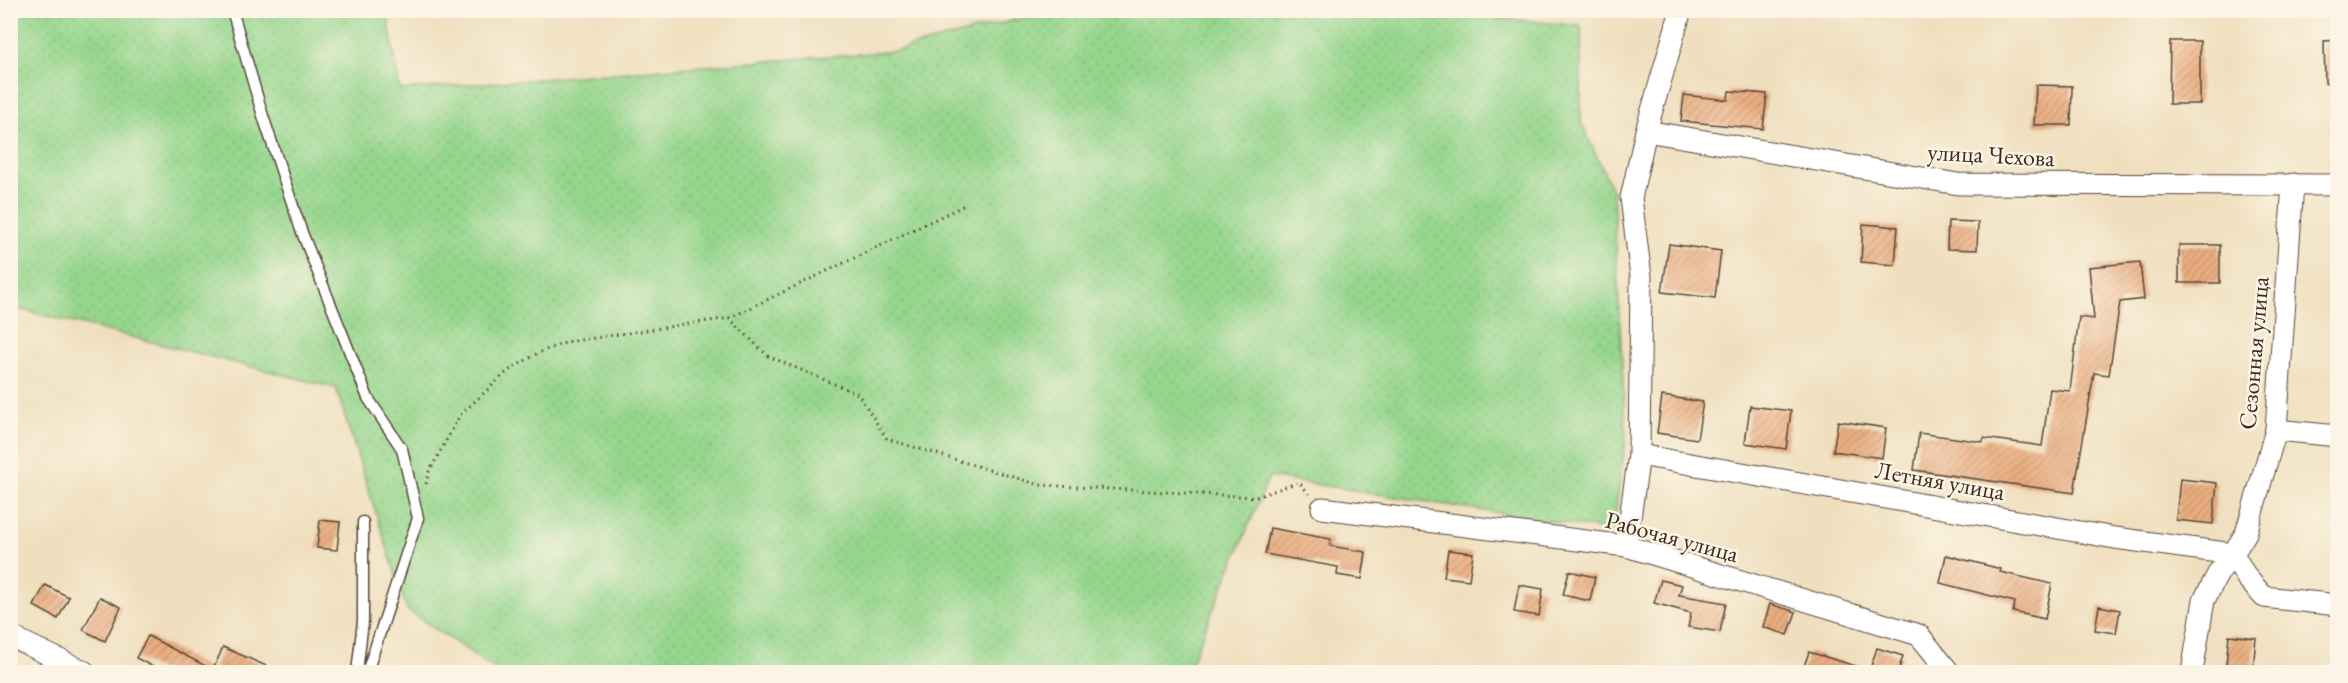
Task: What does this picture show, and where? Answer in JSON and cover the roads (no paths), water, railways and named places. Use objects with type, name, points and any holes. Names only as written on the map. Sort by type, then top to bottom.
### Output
[{"type":"street","points":[[1626,546],[1640,455],[1641,277],[1631,198],[1646,131],[1682,10]]},
{"type":"street","name":"улица Чехова","points":[[1646,131],[1958,184],[2337,185]]},
{"type":"street","name":"Сезонная улица","points":[[2192,672],[2204,600],[2219,572],[2246,533],[2276,430],[2293,184]]},
{"type":"street","points":[[2276,430],[2337,436]]},
{"type":"street","name":"Летняя улица","points":[[1640,455],[2115,538],[2233,554]]},
{"type":"street","name":"Рабочая улица","points":[[1322,508],[1626,546],[1919,635],[1949,672]]},
{"type":"street","points":[[2233,554],[2247,578],[2264,597],[2337,605]]},
{"type":"street","points":[[10,636],[85,672]]},
{"type":"lane","points":[[232,10],[263,116],[301,230],[368,398],[402,449],[418,518],[367,672]]},
{"type":"lane","points":[[357,672],[363,621],[363,522]]}]
